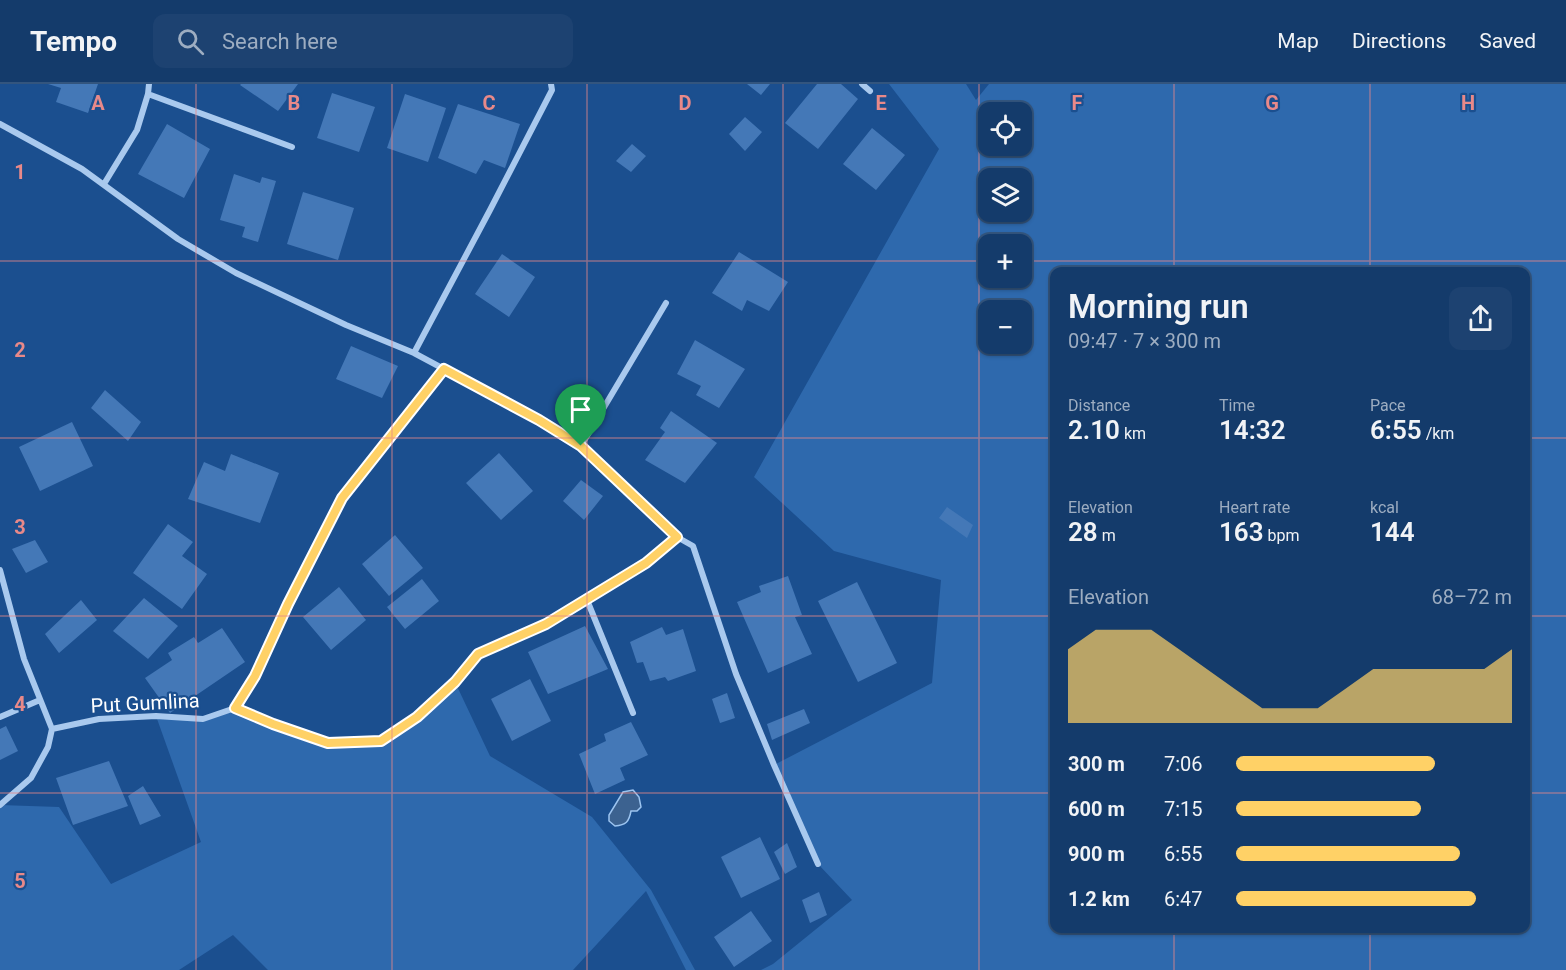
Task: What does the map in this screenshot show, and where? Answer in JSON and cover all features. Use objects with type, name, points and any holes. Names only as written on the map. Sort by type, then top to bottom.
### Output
[{"type":"street","points":[[104,184],[137,130],[149,84]]},
{"type":"street","points":[[414,353],[552,90],[552,84]]},
{"type":"street","points":[[862,84],[870,91]]},
{"type":"street","points":[[148,94],[292,147]]},
{"type":"street","points":[[0,124],[82,169],[177,239],[236,273],[346,325],[414,353],[521,410],[581,446],[677,537],[693,546],[736,674],[818,864]]},
{"type":"street","points":[[581,446],[666,303]]},
{"type":"street","points":[[444,369],[342,498],[288,604],[255,676],[235,708],[328,743],[381,741],[417,717],[455,682],[478,654],[546,624],[587,600],[646,563],[677,537]]},
{"type":"street","points":[[0,570],[24,659],[52,729],[48,747],[31,778],[0,805]]},
{"type":"street","points":[[587,600],[633,713]]},
{"type":"street","points":[[0,717],[40,700]]},
{"type":"street","name":"Put Gumlina","points":[[52,729],[110,718],[156,716],[203,720],[235,708]]},
{"type":"shaded area","points":[[889,84],[966,84],[976,100],[989,84],[1566,84],[1566,970],[761,970],[773,964],[852,900],[818,864],[774,765],[932,683],[941,580],[834,551],[754,477],[939,149]]},
{"type":"shaded area","points":[[455,682],[490,756],[592,817],[651,890],[695,970],[686,970],[646,891],[573,970],[268,970],[233,935],[179,970],[0,970],[0,805],[59,807],[111,884],[201,842],[156,716],[203,719],[235,708],[328,743],[381,741],[417,717]]},
{"type":"shaded area","points":[[633,790],[639,797],[641,807],[637,811],[631,811],[629,818],[622,825],[615,826],[609,821],[609,815],[623,792]]},
{"type":"building","points":[[48,84],[98,84],[88,113],[56,102],[61,88]]},
{"type":"building","points":[[241,84],[298,84],[278,111]]},
{"type":"building","points":[[747,84],[770,84],[761,95]]},
{"type":"building","points":[[817,84],[841,84],[858,99],[818,149],[785,123]]},
{"type":"building","points":[[332,93],[375,107],[359,152],[317,138]]},
{"type":"building","points":[[405,94],[446,108],[428,162],[387,148]]},
{"type":"building","points":[[458,104],[520,124],[505,168],[484,160],[476,174],[438,158]]},
{"type":"building","points":[[745,117],[762,132],[745,151],[729,134]]},
{"type":"building","points":[[167,124],[210,149],[184,198],[138,174]]},
{"type":"building","points":[[872,128],[905,155],[876,190],[843,164]]},
{"type":"building","points":[[632,144],[646,156],[631,172],[616,161]]},
{"type":"building","points":[[234,174],[260,183],[262,177],[276,181],[258,242],[242,237],[245,227],[220,220]]},
{"type":"building","points":[[303,192],[354,208],[338,260],[287,244]]},
{"type":"building","points":[[739,252],[788,282],[769,311],[747,300],[742,311],[712,293]]},
{"type":"building","points":[[502,254],[535,277],[509,317],[475,294]]},
{"type":"building","points":[[695,340],[745,369],[719,408],[696,395],[701,386],[677,374]]},
{"type":"building","points":[[351,346],[398,366],[382,398],[336,379]]},
{"type":"building","points":[[105,390],[141,422],[128,441],[91,408]]},
{"type":"building","points":[[671,411],[717,443],[685,483],[645,460],[665,432],[660,428]]},
{"type":"building","points":[[72,422],[93,466],[40,491],[19,447]]},
{"type":"building","points":[[499,453],[533,491],[501,520],[466,483]]},
{"type":"building","points":[[231,454],[279,473],[260,523],[188,499],[204,462],[225,471]]},
{"type":"building","points":[[581,480],[603,496],[584,520],[563,501]]},
{"type":"building","points":[[947,507],[973,525],[967,538],[939,518]]},
{"type":"building","points":[[168,524],[193,542],[182,556],[207,574],[182,609],[133,573]]},
{"type":"building","points":[[395,535],[423,568],[389,596],[362,564]]},
{"type":"building","points":[[35,540],[48,562],[26,573],[12,549]]},
{"type":"building","points":[[788,576],[802,615],[795,617],[812,654],[768,673],[737,602],[761,592],[759,586]]},
{"type":"building","points":[[422,579],[439,601],[405,629],[387,607]]},
{"type":"building","points":[[857,582],[897,663],[858,682],[818,601]]},
{"type":"building","points":[[339,587],[366,620],[331,650],[303,617]]},
{"type":"building","points":[[144,598],[178,626],[148,659],[113,631]]},
{"type":"building","points":[[81,600],[97,620],[59,653],[45,634]]},
{"type":"building","points":[[585,626],[608,669],[548,694],[528,652]]},
{"type":"building","points":[[662,627],[666,635],[683,629],[696,671],[668,681],[665,677],[650,681],[643,662],[637,663],[630,642]]},
{"type":"building","points":[[222,628],[245,662],[170,713],[145,678],[172,660],[168,653],[194,637],[198,643]]},
{"type":"building","points":[[530,679],[551,721],[512,741],[491,699]]},
{"type":"building","points":[[727,693],[735,718],[720,723],[712,699]]},
{"type":"building","points":[[804,709],[810,723],[772,740],[767,724]]},
{"type":"building","points":[[631,722],[648,755],[620,768],[625,780],[595,794],[579,754],[606,741],[604,734]]},
{"type":"building","points":[[6,726],[18,751],[0,760],[0,729]]},
{"type":"building","points":[[109,761],[128,806],[73,825],[56,778]]},
{"type":"building","points":[[143,786],[161,816],[140,825],[128,796]]},
{"type":"building","points":[[760,837],[780,879],[741,898],[721,857]]},
{"type":"building","points":[[787,843],[797,867],[785,874],[774,852]]},
{"type":"building","points":[[819,892],[827,915],[810,923],[802,900]]},
{"type":"building","points":[[751,911],[772,941],[734,967],[714,937]]},
{"type":"route","points":[[444,369],[539,420],[581,446],[677,537],[646,563],[546,624],[478,654],[455,682],[417,717],[381,741],[328,743],[235,708],[255,676],[288,604],[342,498],[444,369]]}]
